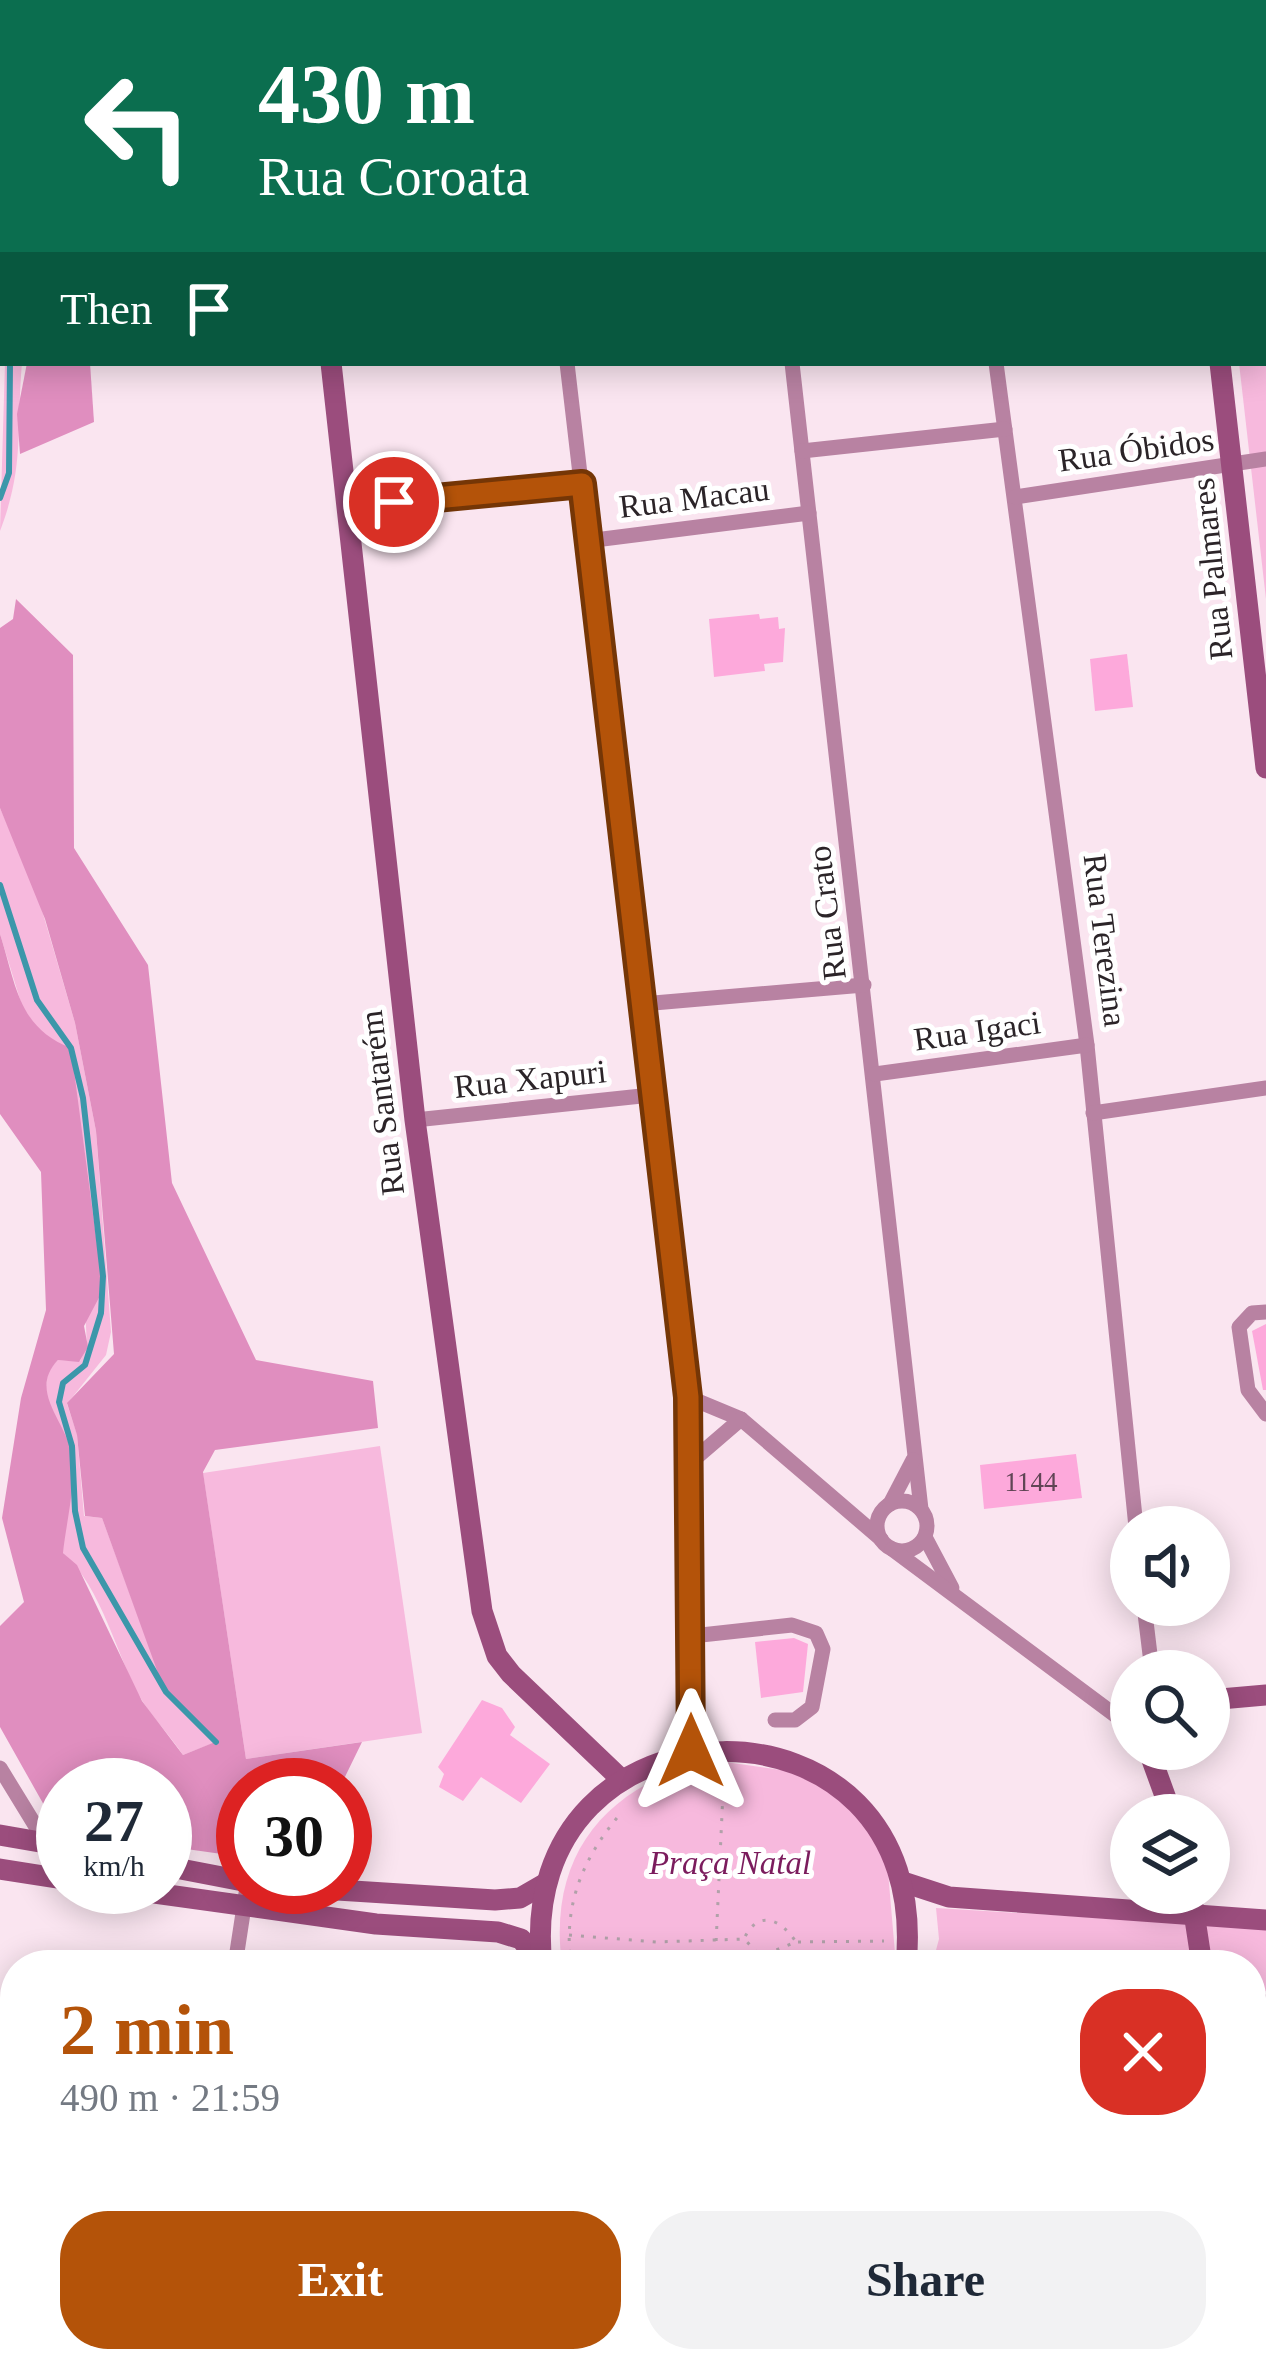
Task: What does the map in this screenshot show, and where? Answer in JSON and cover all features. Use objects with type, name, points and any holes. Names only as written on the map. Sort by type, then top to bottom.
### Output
[{"type":"street","name":"Rua Santarém","points":[[331,366],[415,1120],[482,1611],[497,1656],[511,1674],[622,1780]]},
{"type":"street","points":[[567,366],[688,1397],[691,1751]]},
{"type":"street","name":"Rua Crato","points":[[792,366],[920,1509]]},
{"type":"street","name":"Rua Terezina","points":[[996,366],[1087,1045],[1134,1506]]},
{"type":"street","name":"Rua Palmares","points":[[1220,366],[1266,768]]},
{"type":"street","points":[[802,451],[1005,429]]},
{"type":"street","name":"Rua Óbidos","points":[[1015,497],[1266,459]]},
{"type":"street","points":[[347,506],[582,484]]},
{"type":"street","name":"Rua Macau","points":[[587,541],[809,513]]},
{"type":"street","points":[[642,1004],[864,985]]},
{"type":"street","name":"Rua Igaci","points":[[875,1074],[1087,1045]]},
{"type":"street","points":[[1093,1113],[1266,1088]]},
{"type":"street","name":"Rua Xapuri","points":[[415,1120],[651,1095]]},
{"type":"street","points":[[1266,1312],[1252,1313],[1239,1327],[1248,1390],[1266,1414]]},
{"type":"street","points":[[688,1397],[741,1419],[886,1544],[1092,1700],[1110,1707]]},
{"type":"street","points":[[691,1462],[741,1419]]},
{"type":"street","points":[[886,1544],[877,1524],[915,1457]]},
{"type":"street","points":[[842,1504],[887,1507],[906,1501],[920,1509],[927,1522],[925,1537],[953,1591]]},
{"type":"street","points":[[886,1544],[914,1548],[925,1537]]},
{"type":"street","points":[[692,1636],[792,1624],[816,1633],[823,1649],[812,1707],[795,1720],[775,1720]]},
{"type":"street","points":[[1230,1698],[1266,1695]]},
{"type":"street","points":[[541,1950],[539,1922],[546,1883],[563,1843],[589,1808],[622,1780],[691,1751],[746,1749],[799,1763],[845,1792],[881,1833],[903,1882],[910,1928],[908,1950]]},
{"type":"street","points":[[0,1768],[36,1819]]},
{"type":"street","points":[[1159,1770],[1162,1775]]},
{"type":"street","points":[[1162,1770],[1167,1794]]},
{"type":"street","points":[[0,1835],[36,1842]]},
{"type":"street","points":[[0,1869],[36,1875]]},
{"type":"street","points":[[903,1882],[949,1897],[1197,1918],[1266,1919]]},
{"type":"street","points":[[372,1892],[495,1900],[520,1898],[546,1883]]},
{"type":"street","points":[[237,1950],[241,1914]]},
{"type":"street","points":[[352,1914],[439,1931],[498,1932],[521,1939],[530,1950]]},
{"type":"street","points":[[1196,1914],[1200,1950]]},
{"type":"path","points":[[709,1770],[742,1768]]},
{"type":"path","points":[[716,1950],[724,1769]]},
{"type":"path","points":[[570,1950],[567,1935],[578,1880],[595,1843],[622,1811]]},
{"type":"path","points":[[567,1935],[744,1939],[758,1923],[771,1918],[782,1922],[796,1942]]},
{"type":"path","points":[[744,1939],[755,1950]]},
{"type":"path","points":[[776,1950],[796,1942],[891,1941]]},
{"type":"green space","points":[[5,366],[22,366],[16,467],[0,531]]},
{"type":"green space","points":[[1239,366],[1266,366],[1266,599]]},
{"type":"green space","points":[[0,808],[36,890],[75,1023],[96,1131],[111,1332],[106,1355],[67,1404],[77,1434],[84,1516],[102,1518],[166,1692],[216,1742],[183,1755],[143,1702],[89,1585],[63,1553],[65,1438],[45,1394],[48,1371],[58,1360],[80,1361],[87,1347],[73,1058],[71,1049],[44,1038],[22,1006],[0,934]]},
{"type":"green space","points":[[380,1446],[422,1733],[246,1758],[203,1473]]},
{"type":"green space","name":"Praça Natal","points":[[711,1760],[796,1772],[833,1793],[864,1823],[887,1860],[895,1950],[561,1950],[564,1890],[592,1830],[614,1807],[674,1771]]},
{"type":"green space","points":[[936,1908],[1266,1928],[1266,1950],[936,1950]]},
{"type":"shaded area","points":[[26,366],[90,366],[94,422],[20,454],[17,414]]},
{"type":"shaded area","points":[[16,599],[73,655],[74,848],[148,965],[172,1183],[256,1360],[373,1381],[378,1428],[215,1450],[203,1472],[246,1758],[216,1758],[216,1853],[192,1850],[192,1758],[36,1758],[36,1791],[0,1727],[0,1626],[24,1602],[2,1518],[21,1398],[46,1310],[41,1172],[0,1114],[0,934],[29,1016],[53,1039],[71,1048],[103,1290],[84,1326],[88,1347],[79,1362],[58,1360],[47,1384],[72,1457],[63,1553],[77,1565],[142,1701],[183,1755],[215,1742],[163,1687],[102,1518],[85,1516],[77,1435],[67,1403],[114,1354],[96,1131],[75,1023],[45,919],[0,808],[0,628],[13,619]]},
{"type":"shaded area","points":[[362,1742],[354,1758],[253,1758]]},
{"type":"building","points":[[759,614],[760,619],[778,617],[779,629],[785,628],[783,662],[764,664],[765,671],[714,677],[709,619]]},
{"type":"building","points":[[1127,654],[1133,707],[1095,711],[1090,659]]},
{"type":"building","points":[[1266,1324],[1266,1390],[1263,1390],[1252,1331]]},
{"type":"building","points":[[1076,1454],[1082,1498],[984,1509],[980,1465]]},
{"type":"building","points":[[794,1638],[808,1644],[803,1692],[761,1698],[755,1642]]},
{"type":"building","points":[[482,1700],[502,1708],[515,1727],[510,1735],[550,1764],[521,1803],[481,1777],[463,1801],[439,1787],[444,1774],[438,1767]]},
{"type":"waterway","points":[[0,498],[9,473],[10,366]]},
{"type":"waterway","points":[[0,885],[37,1000],[71,1048],[83,1098],[103,1276],[101,1313],[85,1365],[63,1383],[59,1402],[72,1446],[75,1511],[83,1548],[166,1692],[216,1742]]},
{"type":"route","points":[[394,502],[582,484],[688,1397],[691,1751]]}]
